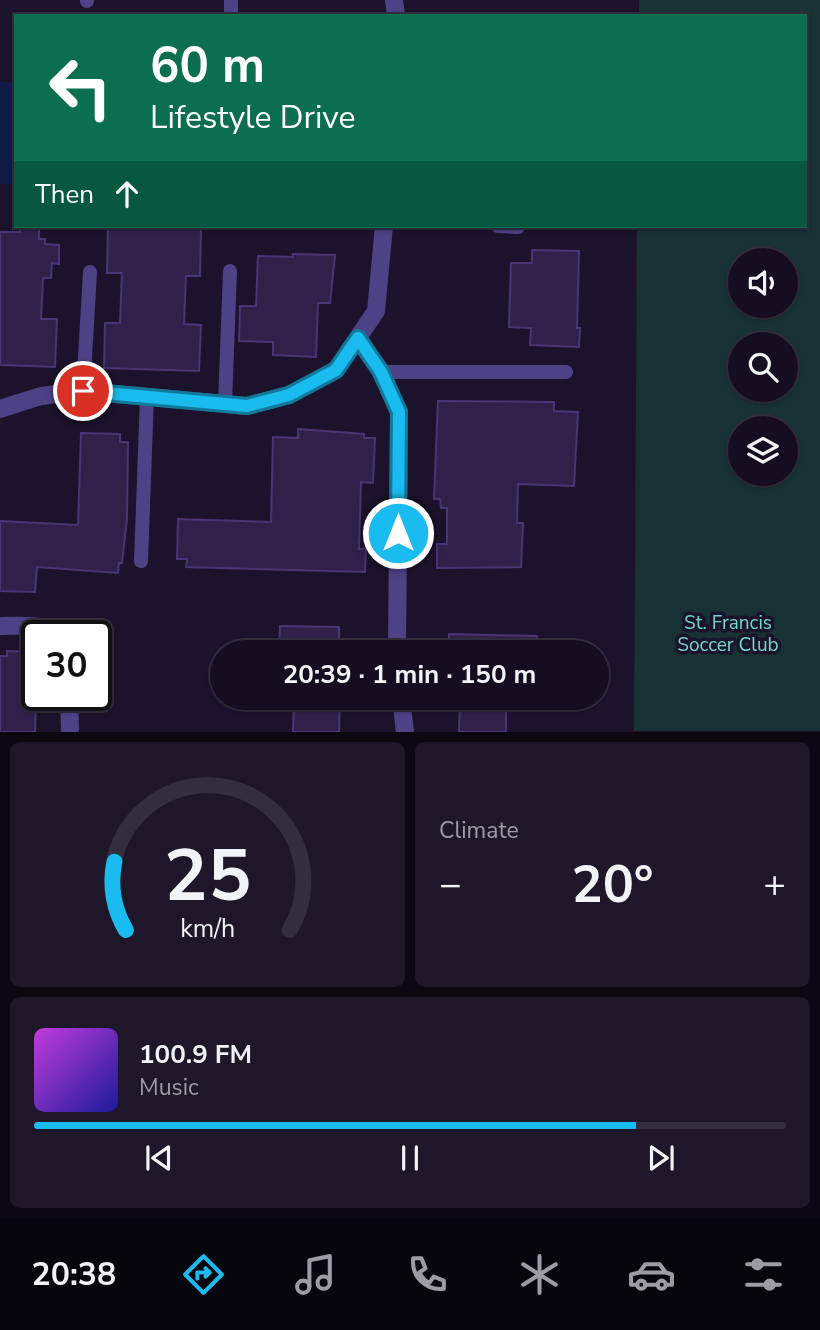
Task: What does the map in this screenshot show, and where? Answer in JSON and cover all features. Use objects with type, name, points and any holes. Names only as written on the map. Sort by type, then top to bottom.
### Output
[{"type":"street","points":[[0,409],[41,396],[83,391],[247,406],[289,395],[336,370],[376,311],[384,228]]},
{"type":"street","points":[[358,338],[381,372],[399,412],[397,640]]},
{"type":"street","points":[[0,626],[21,626]]},
{"type":"street","points":[[402,710],[405,732]]},
{"type":"street","points":[[69,711],[70,729]]},
{"type":"lane","points":[[225,404],[230,271]]},
{"type":"lane","points":[[83,391],[90,272]]},
{"type":"lane","points":[[381,372],[566,372]]},
{"type":"lane","points":[[141,561],[147,396]]},
{"type":"green space","name":"St. Francis Soccer Club","points":[[639,0],[820,0],[820,731],[634,731],[637,228],[807,228],[807,14],[639,14]]},
{"type":"water","points":[[0,82],[14,82],[14,185],[0,184]]},
{"type":"building","points":[[21,228],[39,228],[39,239],[45,239],[45,244],[59,245],[59,264],[52,263],[51,278],[43,278],[41,319],[57,319],[55,367],[0,365],[0,232],[20,232]]},
{"type":"building","points":[[108,228],[201,229],[200,276],[186,276],[184,324],[201,325],[199,371],[104,368],[105,323],[120,323],[122,273],[107,273]]},
{"type":"building","points":[[532,250],[579,251],[579,347],[530,345],[531,328],[509,327],[511,263],[532,263]]},
{"type":"building","points":[[293,254],[335,255],[330,303],[318,303],[316,357],[273,355],[273,342],[239,341],[240,306],[256,306],[258,256],[293,257]]},
{"type":"building","points":[[438,401],[554,402],[554,411],[578,412],[574,486],[518,484],[517,523],[523,523],[521,567],[437,568],[437,544],[447,544],[447,508],[441,508],[440,499],[434,499]]},
{"type":"building","points":[[298,429],[364,434],[364,438],[375,438],[373,483],[361,482],[359,549],[366,549],[365,572],[186,567],[187,559],[177,559],[178,519],[271,522],[273,437],[298,438]]},
{"type":"building","points":[[81,433],[120,434],[120,442],[128,442],[127,518],[122,563],[119,563],[118,573],[37,567],[35,592],[0,591],[0,521],[78,525]]},
{"type":"building","points":[[280,626],[339,627],[339,640],[279,640]]},
{"type":"building","points":[[449,634],[537,636],[537,640],[449,640]]},
{"type":"building","points":[[7,651],[21,652],[21,711],[36,711],[35,732],[0,732],[0,656],[7,656]]},
{"type":"building","points":[[294,710],[340,710],[339,732],[293,732]]},
{"type":"building","points":[[460,710],[506,710],[506,732],[459,732]]},
{"type":"route","points":[[83,391],[247,406],[289,395],[336,370],[358,338],[381,372],[399,412],[398,533]]}]
